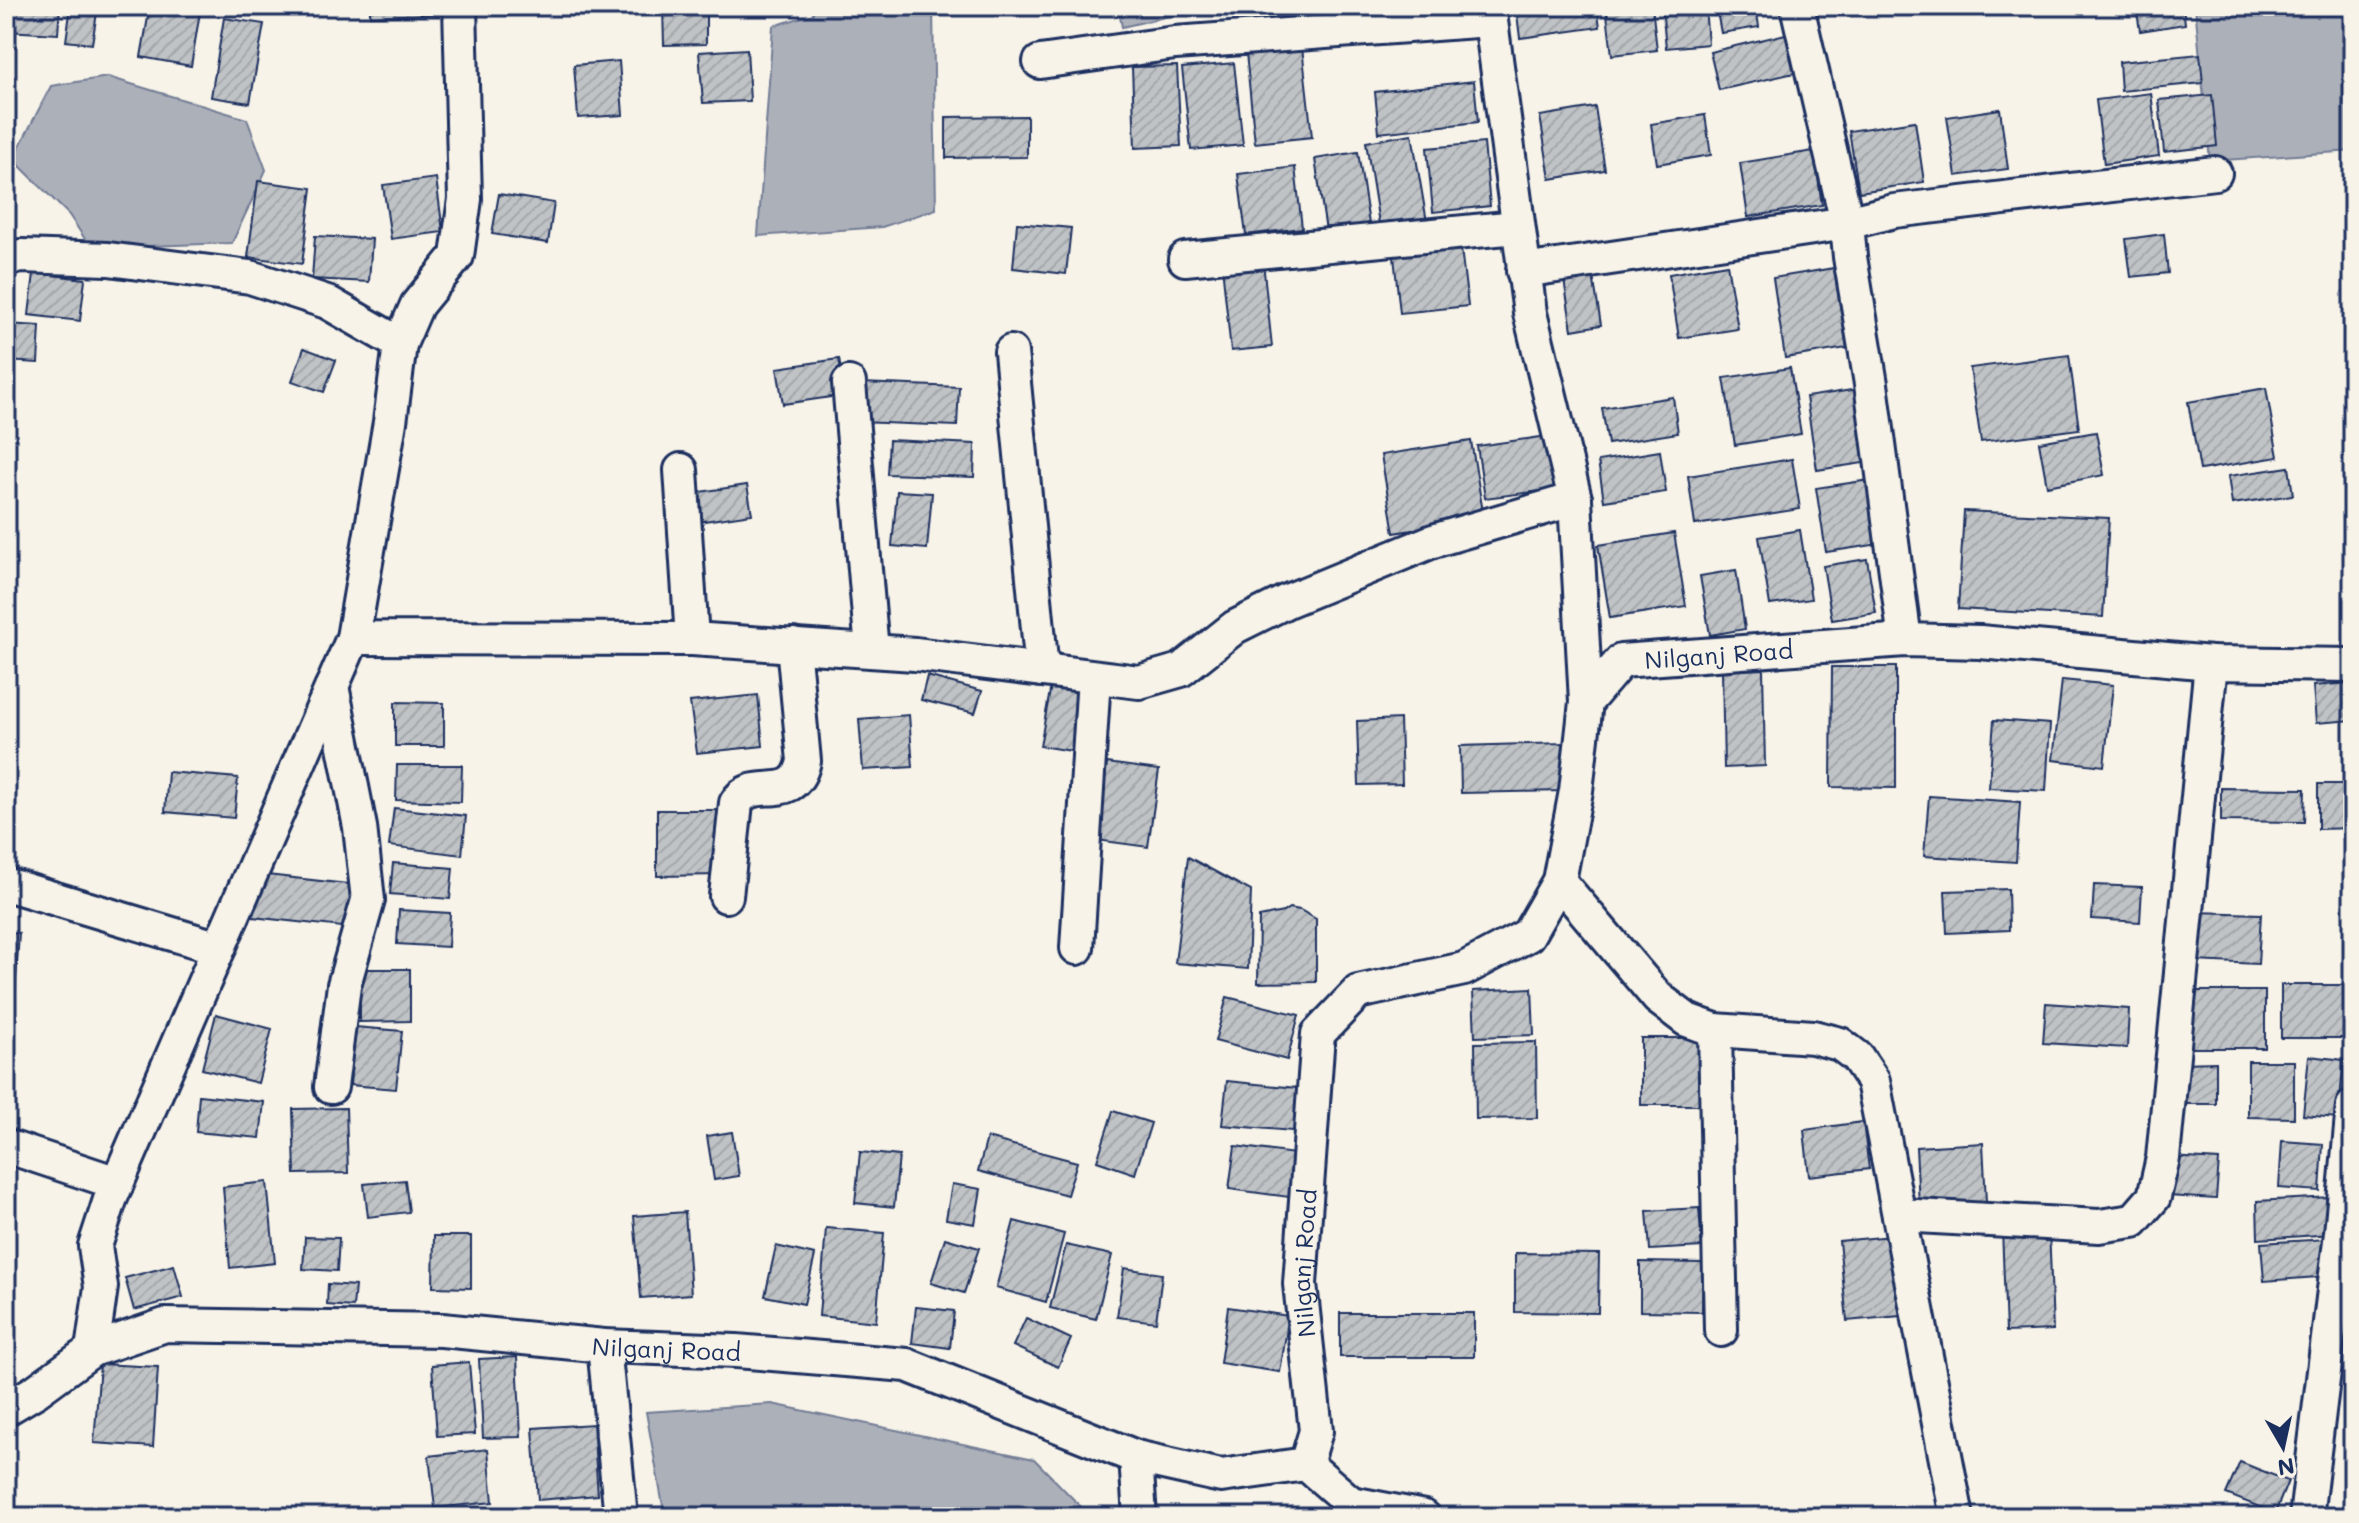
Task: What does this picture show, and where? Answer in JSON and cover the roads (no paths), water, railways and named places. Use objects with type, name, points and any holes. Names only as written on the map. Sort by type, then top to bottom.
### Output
[{"type":"street","points":[[92,1350],[101,1287],[95,1246],[117,1183],[353,638],[390,422],[400,344],[417,305],[457,256],[465,199],[460,6]]},
{"type":"street","points":[[1797,6],[1847,223],[1905,640]]},
{"type":"street","points":[[1040,62],[1175,43],[1489,13],[1530,313],[1575,499],[1586,702]]},
{"type":"street","points":[[1523,271],[1847,223],[1894,211],[2215,173]]},
{"type":"street","points":[[1185,259],[1517,227]]},
{"type":"street","points":[[6,259],[21,256],[108,259],[250,277],[327,302],[400,344]]},
{"type":"street","points":[[1011,352],[1042,670]]},
{"type":"street","points":[[849,383],[872,651]]},
{"type":"street","points":[[681,470],[692,639]]},
{"type":"street","points":[[353,638],[692,639],[872,651],[1139,682],[1181,670],[1235,627],[1287,601],[1433,541],[1575,499]]},
{"type":"street","name":"Nilganj Road","points":[[6,1409],[92,1350],[165,1325],[442,1330],[604,1346],[736,1351],[907,1365],[1136,1457],[1221,1476],[1306,1464],[1316,1431],[1300,1284],[1318,1034],[1358,992],[1464,969],[1528,935],[1559,881],[1576,791],[1586,702],[1621,661],[1905,640],[1980,642],[2211,663],[2353,665]]},
{"type":"street","points":[[726,896],[736,803],[748,792],[792,785],[800,777],[804,761],[793,645]]},
{"type":"street","points":[[1899,1215],[2099,1226],[2133,1221],[2154,1197],[2163,1158],[2211,663]]},
{"type":"street","points":[[1077,948],[1094,677]]},
{"type":"street","points":[[331,1087],[344,985],[368,900],[360,827],[332,686]]},
{"type":"street","points":[[1559,881],[1658,998],[1687,1020],[1715,1030],[1813,1037],[1840,1044],[1857,1057],[1873,1081],[1957,1517]]},
{"type":"street","points":[[6,884],[219,948]]},
{"type":"street","points":[[1715,1030],[1721,1330]]},
{"type":"street","points":[[2306,1517],[2341,1233],[2353,1106]]},
{"type":"street","points":[[6,1146],[117,1183]]},
{"type":"street","points":[[604,1346],[621,1517]]},
{"type":"street","points":[[1136,1457],[1140,1517]]},
{"type":"street","points":[[1306,1464],[1351,1503],[1424,1517]]}]
